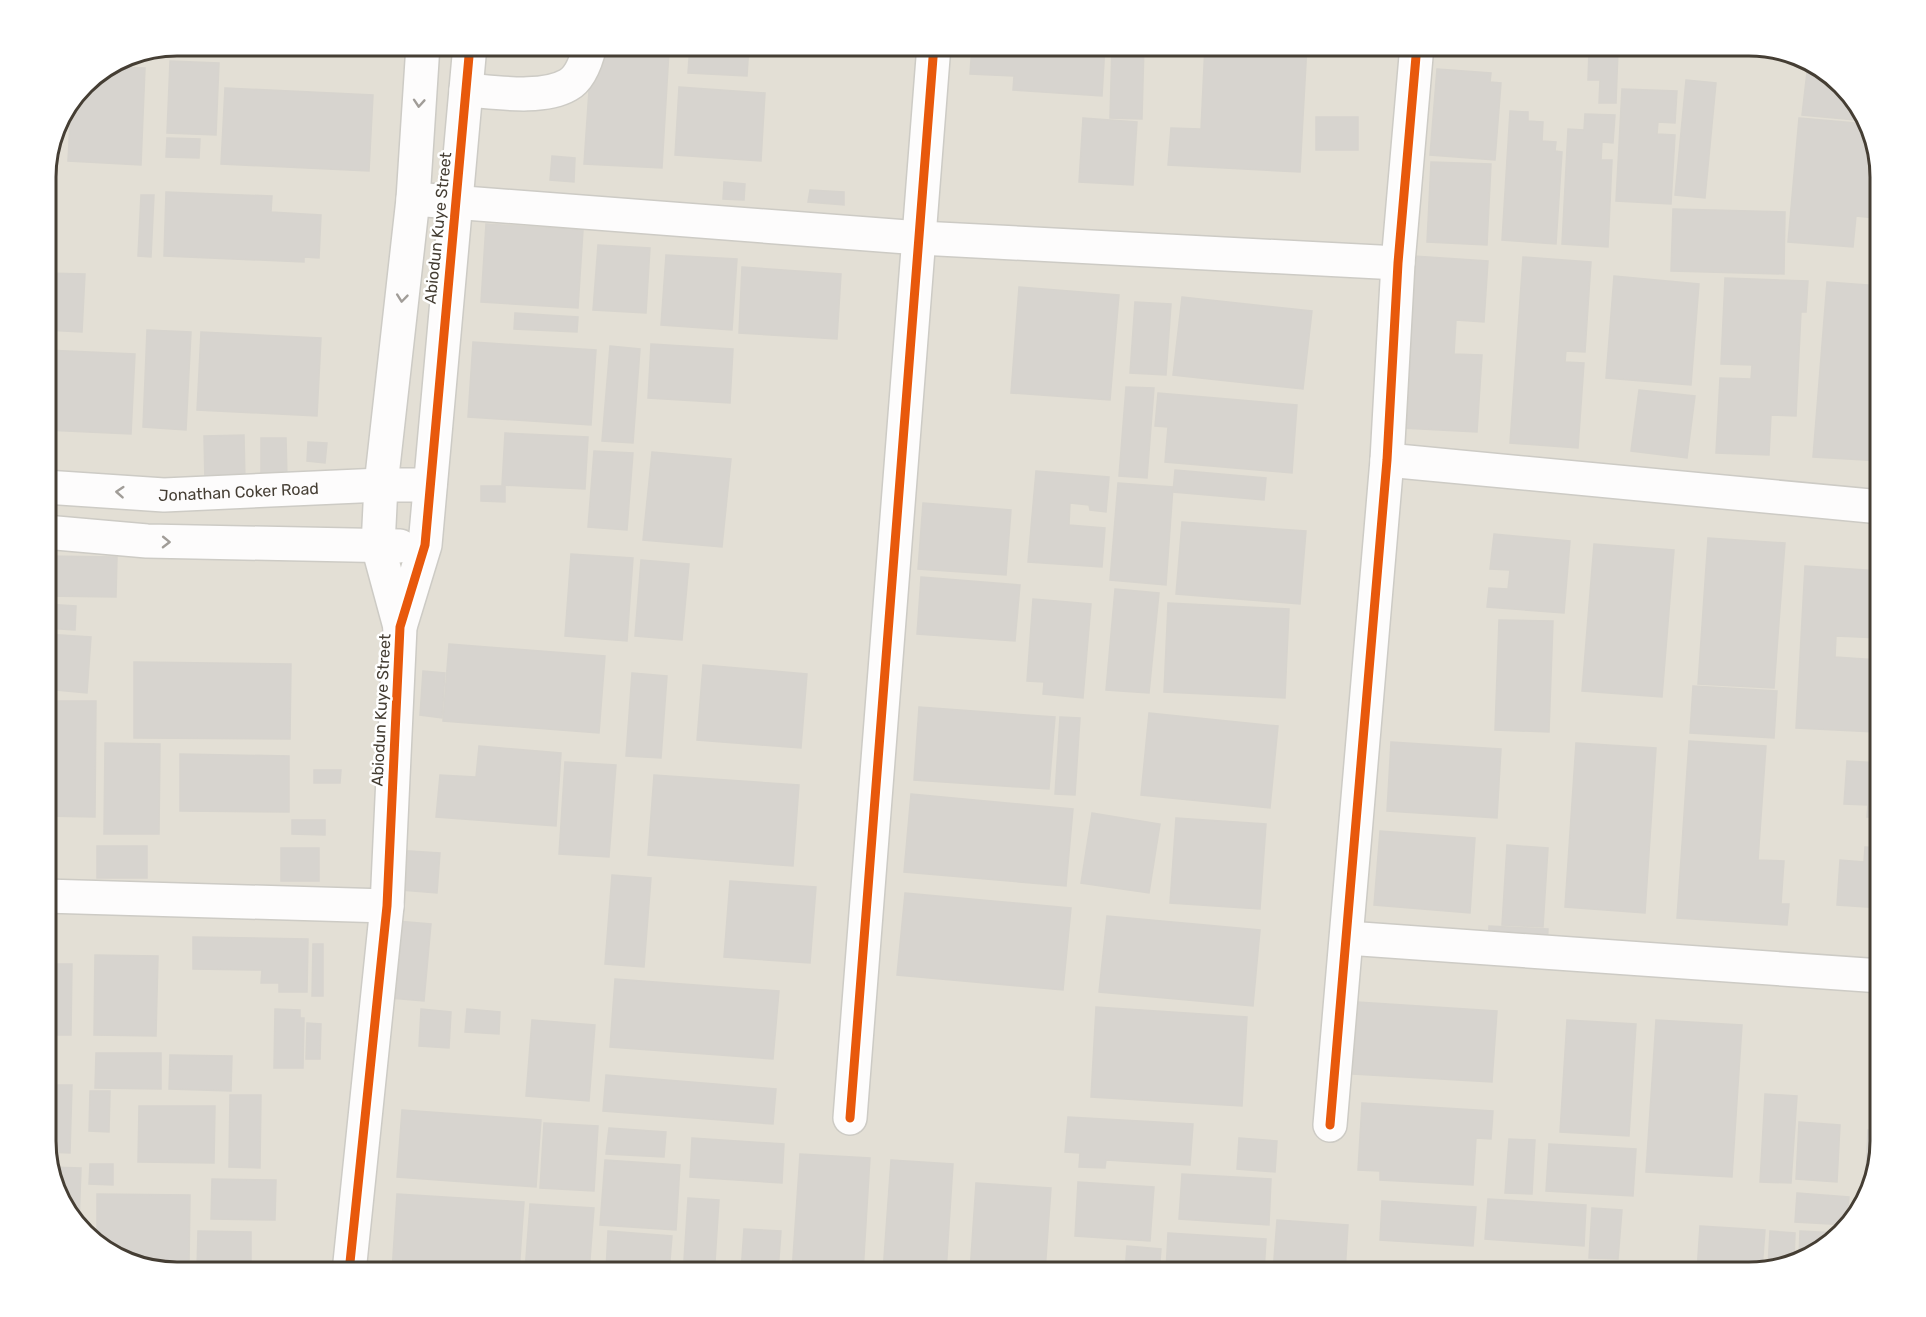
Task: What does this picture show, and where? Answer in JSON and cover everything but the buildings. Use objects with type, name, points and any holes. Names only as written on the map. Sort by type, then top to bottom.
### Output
[{"type":"street","name":"Abiodun Kuye Street","points":[[400,627],[378,546],[381,485],[413,199],[422,56]]},
{"type":"street","name":"Abiodun Kuye Street","points":[[351,1262],[387,906],[400,627],[425,545],[469,56]]},
{"type":"street","points":[[466,90],[544,93],[570,85],[586,62],[587,56]]},
{"type":"street","points":[[850,1118],[933,56]]},
{"type":"street","points":[[1330,1125],[1387,460],[1398,263],[1417,56]]},
{"type":"street","points":[[413,199],[920,238],[1398,263]]},
{"type":"street","points":[[1387,460],[1870,506]]},
{"type":"street","name":"Jonathan Coker Road","points":[[56,488],[164,495],[381,485],[430,485]]},
{"type":"street","points":[[56,533],[147,542],[425,545]]},
{"type":"street","points":[[56,896],[387,906]]},
{"type":"street","points":[[1347,938],[1870,975]]},
{"type":"shaded area","points":[[1750,56],[1789,62],[1823,80],[1846,103],[1861,130],[1869,160],[1870,176],[1870,1141],[1864,1180],[1850,1208],[1829,1232],[1810,1245],[1781,1257],[1750,1262],[176,1262],[137,1255],[109,1241],[85,1220],[76,1208],[65,1187],[56,1149],[56,168],[62,137],[85,97],[103,80],[123,68],[160,57]]},
{"type":"cycle path","points":[[350,1262],[387,906],[400,627],[425,545],[469,56]]},
{"type":"cycle path","points":[[850,1118],[933,56]]},
{"type":"cycle path","points":[[1330,1125],[1387,460],[1398,263],[1416,56]]}]
